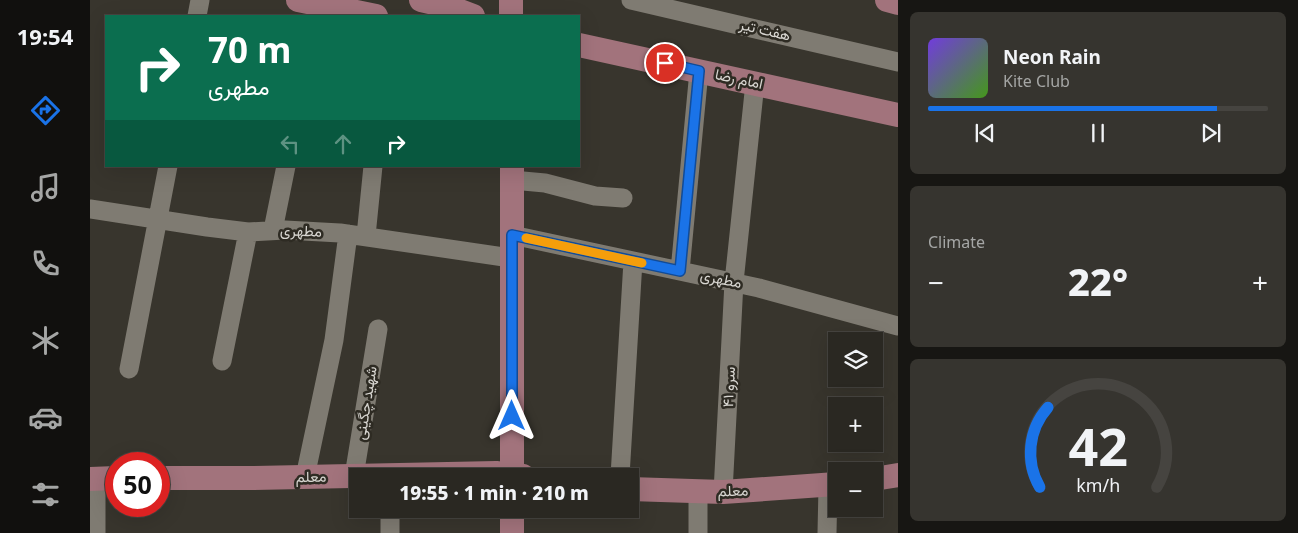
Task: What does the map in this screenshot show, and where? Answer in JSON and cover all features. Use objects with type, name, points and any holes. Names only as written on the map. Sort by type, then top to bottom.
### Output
[{"type":"main road","points":[[420,0],[447,6],[470,15]]},
{"type":"main road","points":[[511,0],[511,15]]},
{"type":"main road","points":[[888,0],[898,3]]},
{"type":"main road","points":[[311,7],[369,15]]},
{"type":"main road","name":"امام رضا","points":[[580,45],[898,114]]},
{"type":"main road","points":[[512,173],[515,468]]},
{"type":"main road","points":[[883,478],[898,475]]},
{"type":"main road","name":"معلم","points":[[170,478],[349,476]]},
{"type":"main road","name":"معلم","points":[[639,489],[724,492],[828,485]]},
{"type":"main road","points":[[512,518],[512,533]]},
{"type":"street","points":[[197,15],[200,0]]},
{"type":"street","name":"هفت تیر","points":[[631,0],[898,62]]},
{"type":"street","points":[[680,271],[699,71]]},
{"type":"street","name":"سرو ۴۱","points":[[724,492],[734,282],[755,83]]},
{"type":"street","points":[[129,369],[168,167]]},
{"type":"street","points":[[273,230],[286,167]]},
{"type":"street","points":[[305,477],[373,167]]},
{"type":"street","points":[[512,173],[595,196],[623,198]]},
{"type":"street","name":"مطهری","points":[[90,209],[248,232],[285,230],[512,246],[633,261],[759,288],[898,326]]},
{"type":"street","points":[[222,361],[248,232]]},
{"type":"street","points":[[620,468],[633,261]]},
{"type":"street","name":"شهید چگینی","points":[[355,468],[378,329]]},
{"type":"street","points":[[96,533],[101,479]]},
{"type":"street","points":[[698,491],[698,533]]},
{"type":"street","points":[[828,533],[829,517]]},
{"type":"street","points":[[390,518],[390,533]]},
{"type":"slow traffic","points":[[526,238],[642,263]]},
{"type":"route","points":[[512,416],[512,235],[680,271],[699,71],[665,63]]}]
